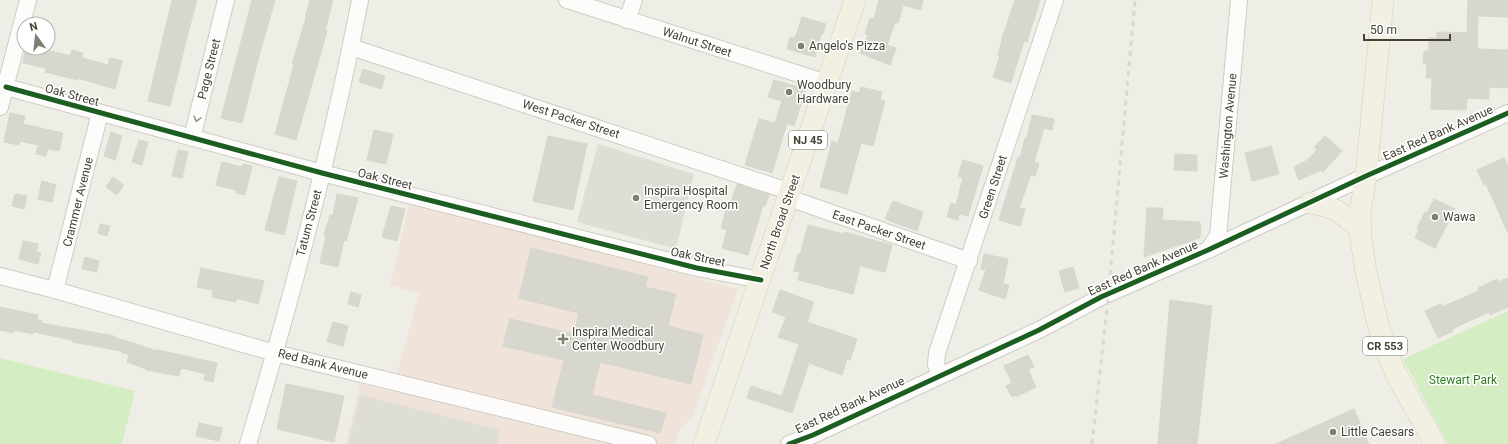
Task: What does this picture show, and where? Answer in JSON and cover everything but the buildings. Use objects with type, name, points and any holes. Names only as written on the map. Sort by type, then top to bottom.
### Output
[{"type":"main road","name":"North Broad Street","points":[[704,444],[790,195],[855,0]]},
{"type":"main road","name":"CR 553","points":[[1383,0],[1366,176],[1360,212],[1360,229],[1366,272],[1384,344],[1396,374],[1435,444]]},
{"type":"main road","points":[[1310,202],[1327,205],[1340,211],[1360,229]]},
{"type":"street","points":[[0,107],[28,0]]},
{"type":"street","name":"Page Street","points":[[192,138],[226,0]]},
{"type":"street","name":"Tatum Street","points":[[248,444],[275,353],[322,173],[351,47],[360,0]]},
{"type":"street","name":"Walnut Street","points":[[567,0],[827,83]]},
{"type":"street","points":[[627,20],[634,0]]},
{"type":"street","name":"Green Street","points":[[940,375],[936,365],[937,353],[1055,0]]},
{"type":"street","name":"Washington Avenue","points":[[1208,250],[1218,236],[1240,0]]},
{"type":"street","name":"West Packer Street","points":[[351,47],[790,195]]},
{"type":"street","name":"Oak Street","points":[[6,87],[322,173],[696,268],[761,280]]},
{"type":"street","name":"Crammer Avenue","points":[[55,290],[100,113]]},
{"type":"street","name":"East Red Bank Avenue","points":[[789,444],[813,435],[1039,330],[1101,297],[1208,250],[1366,176],[1508,113]]},
{"type":"street","name":"East Packer Street","points":[[790,195],[969,261]]},
{"type":"street","name":"Red Bank Avenue","points":[[0,276],[55,290],[275,353],[648,444]]},
{"type":"shaded area","name":"Inspira Hospital Emergency Room","points":[[598,144],[694,174],[676,249],[577,222]]},
{"type":"shaded area","name":"Inspira Medical Center Woodbury","points":[[410,202],[738,289],[692,418],[679,431],[675,444],[346,444],[360,384],[392,392],[419,294],[390,285]]},
{"type":"shaded area","points":[[360,395],[500,430],[497,444],[348,444]]},
{"type":"green space","name":"Stewart Park","points":[[1508,311],[1508,444],[1448,444],[1403,359]]},
{"type":"green space","points":[[0,358],[135,391],[122,444],[0,444]]},
{"type":"railway","points":[[1092,444],[1107,309],[1135,0]]},
{"type":"cycle path","points":[[6,87],[322,173],[697,268],[761,280]]},
{"type":"cycle path","points":[[789,444],[813,435],[1039,330],[1101,297],[1208,250],[1366,176],[1508,113]]},
{"type":"place","name":"Angelo's Pizza","points":[[801,46]]},
{"type":"place","name":"Woodbury Hardware","points":[[789,92]]},
{"type":"place","name":"Inspira Hospital Emergency Room","points":[[636,198]]},
{"type":"place","name":"Wawa","points":[[1435,217]]},
{"type":"place","name":"Inspira Medical Center Woodbury","points":[[563,339]]},
{"type":"place","name":"Little Caesars","points":[[1333,432]]}]
